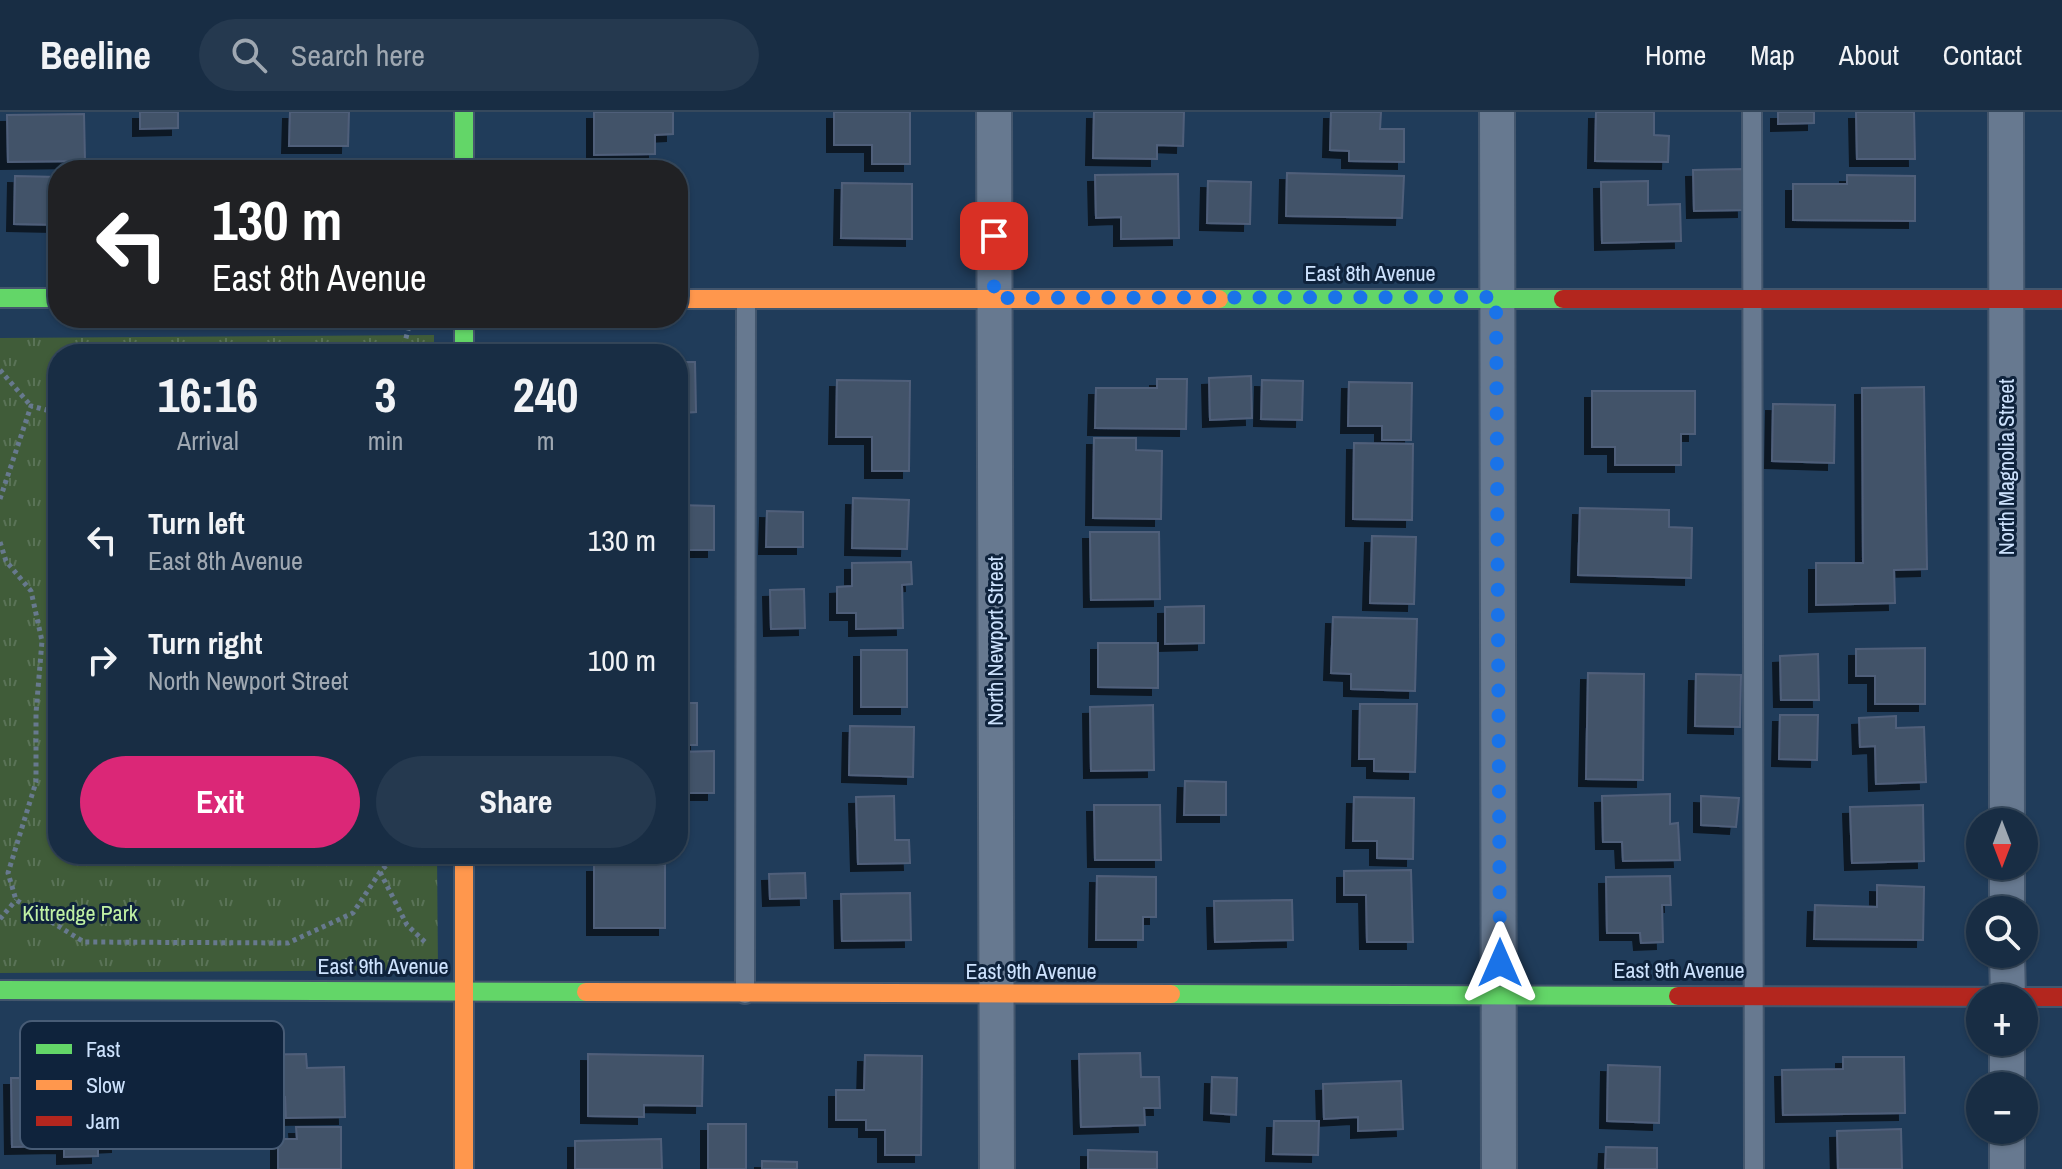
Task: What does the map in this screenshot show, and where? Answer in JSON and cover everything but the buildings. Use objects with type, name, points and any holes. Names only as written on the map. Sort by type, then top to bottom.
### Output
[{"type":"street","points":[[464,112],[464,160]]},
{"type":"street","name":"North Newport Street","points":[[994,112],[997,1169]]},
{"type":"street","points":[[1497,112],[1499,1169]]},
{"type":"street","name":"North Magnolia Street","points":[[2006,112],[2007,808]]},
{"type":"street","points":[[0,298],[48,298]]},
{"type":"street","name":"East 8th Avenue","points":[[688,299],[2062,299]]},
{"type":"street","points":[[464,864],[464,1169]]},
{"type":"street","name":"East 9th Avenue","points":[[0,990],[1966,997]]},
{"type":"street","name":"East 9th Avenue","points":[[2038,997],[2062,997]]},
{"type":"street","points":[[2007,1144],[2007,1169]]},
{"type":"lane","points":[[1752,112],[1754,1169]]},
{"type":"lane","points":[[745,994],[746,299]]},
{"type":"path","points":[[0,370],[31,406],[48,410]]},
{"type":"path","points":[[0,499],[31,406]]},
{"type":"path","points":[[0,542],[6,561],[31,591],[42,641],[36,713],[36,782],[8,873],[16,900],[84,942],[288,943],[353,913],[388,864]]},
{"type":"path","points":[[380,872],[407,925],[439,956],[464,964]]},
{"type":"path","points":[[0,919],[16,900]]},
{"type":"green space","name":"Kittredge Park","points":[[434,335],[434,344],[48,344],[48,864],[437,864],[438,970],[0,973],[0,338]]},
{"type":"traffic: fast","points":[[464,112],[464,160]]},
{"type":"traffic: fast","points":[[0,298],[48,298]]},
{"type":"traffic: fast","points":[[1219,299],[1563,299]]},
{"type":"traffic: fast","points":[[464,328],[464,344]]},
{"type":"traffic: fast","points":[[0,990],[586,992]]},
{"type":"traffic: fast","points":[[1171,994],[1678,996]]},
{"type":"traffic: slow","points":[[688,299],[1219,299]]},
{"type":"traffic: slow","points":[[464,864],[464,1169]]},
{"type":"traffic: slow","points":[[586,992],[1171,994]]},
{"type":"traffic: jam","points":[[1563,299],[2062,299]]},
{"type":"traffic: jam","points":[[1678,996],[2062,997]]},
{"type":"route","points":[[994,236],[994,298],[1496,297],[1500,963]]}]
